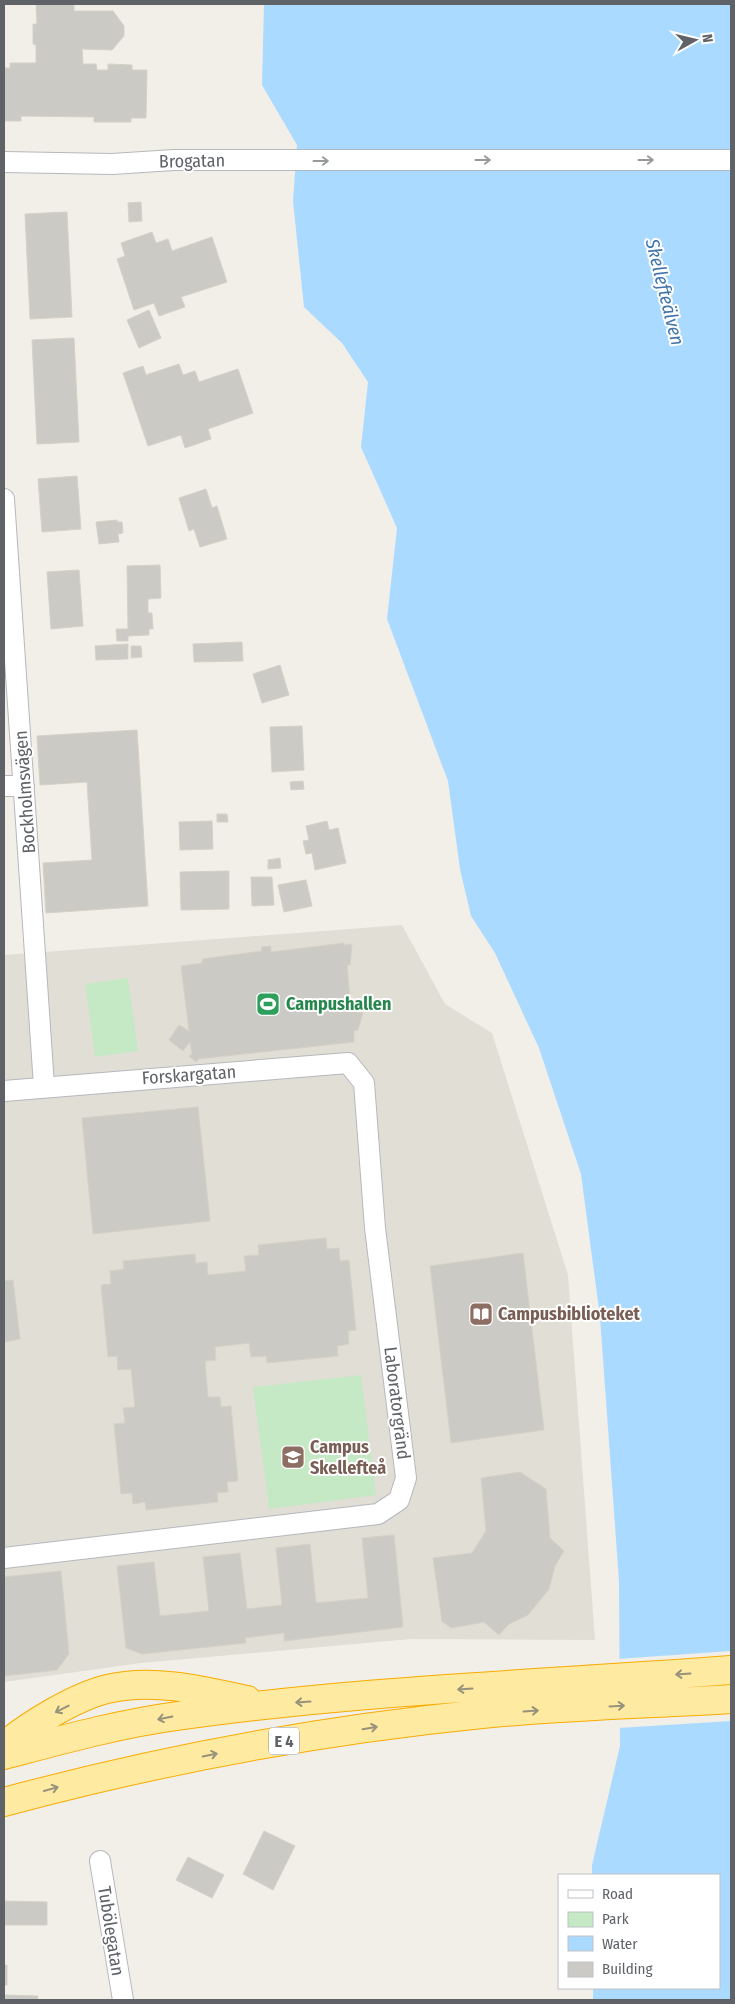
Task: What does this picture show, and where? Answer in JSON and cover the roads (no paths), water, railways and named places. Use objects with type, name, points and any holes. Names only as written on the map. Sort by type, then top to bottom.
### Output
[{"type":"highway","name":"E 4","points":[[4,1802],[90,1779],[295,1739],[483,1714],[567,1696],[731,1670]]},
{"type":"highway","points":[[4,1746],[26,1728],[107,1689],[151,1686],[200,1690],[265,1705]]},
{"type":"highway","name":"E 4","points":[[4,1754],[91,1732],[175,1716],[265,1705],[567,1696],[731,1699]]},
{"type":"street","name":"Brogatan","points":[[4,162],[112,164],[174,160],[731,160]]},
{"type":"street","name":"Bockholmsvägen","points":[[4,499],[44,1086]]},
{"type":"street","points":[[4,786],[24,786]]},
{"type":"street","name":"Forskargatan","points":[[4,1091],[44,1086],[348,1063],[364,1083]]},
{"type":"street","name":"Laboratorgränd","points":[[4,1558],[378,1514],[399,1500],[406,1478],[375,1228],[364,1083]]},
{"type":"street","name":"Tubölegatan","points":[[100,1861],[123,2000]]},
{"type":"water","name":"Skellefteälven","points":[[264,4],[731,4],[731,2000],[593,2000],[593,1989],[720,1989],[720,1874],[592,1874],[592,1865],[620,1746],[619,1581],[600,1317],[581,1174],[539,1048],[495,953],[471,916],[460,869],[448,781],[387,619],[397,528],[361,447],[368,382],[342,343],[304,307],[293,201],[297,145],[262,85]]},
{"type":"place","name":"Campushallen","points":[[268,1004]]},
{"type":"place","name":"Campusbiblioteket","points":[[481,1314]]},
{"type":"place","name":"Campus Skellefteå","points":[[293,1457]]}]
